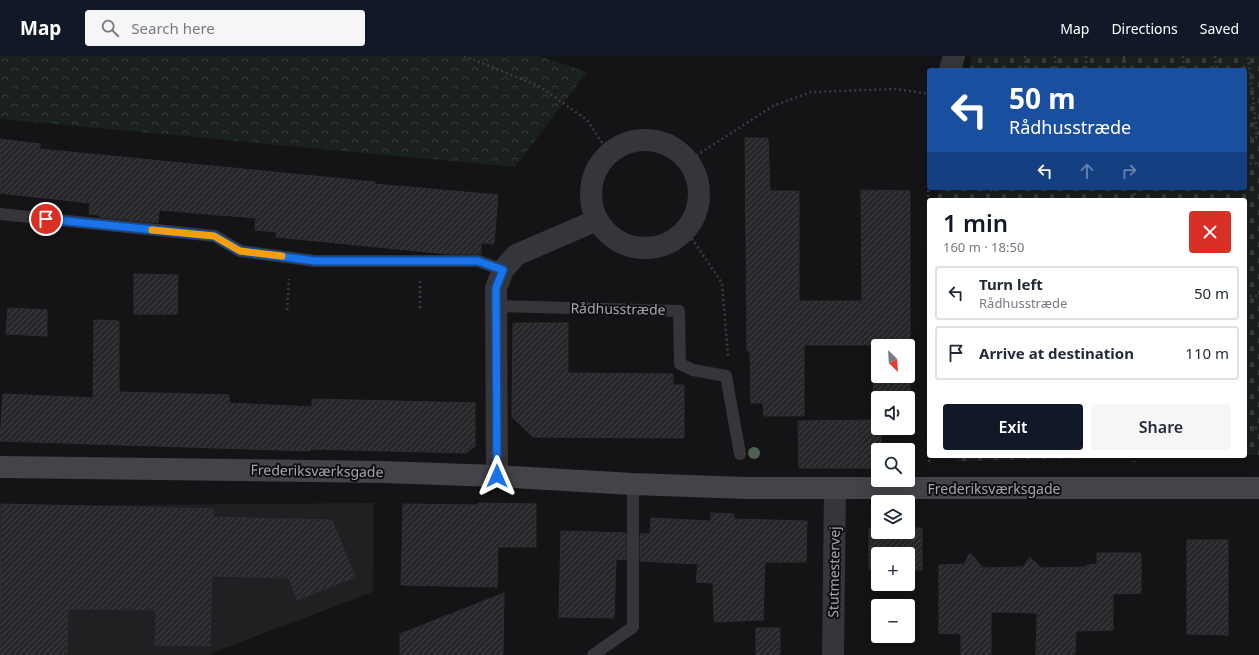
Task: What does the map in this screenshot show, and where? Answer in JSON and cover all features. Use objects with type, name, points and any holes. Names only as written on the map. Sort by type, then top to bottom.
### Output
[{"type":"street","points":[[951,68],[954,56]]},
{"type":"street","points":[[644,140],[668,145],[688,161],[695,174],[699,188],[698,203],[694,217],[686,230],[675,239],[661,246],[647,248],[632,247],[612,237],[597,220],[592,207],[590,192],[593,178],[599,164],[619,146],[644,140]]},
{"type":"street","points":[[497,476],[496,288],[503,270],[516,255],[597,220]]},
{"type":"street","name":"Frederiksværksgade","points":[[0,467],[368,472],[497,476],[633,484],[835,489],[1259,488]]},
{"type":"street","name":"Stutmestervej","points":[[833,655],[835,489]]},
{"type":"lane","points":[[0,214],[214,236],[240,251],[315,261],[478,261],[503,270]]},
{"type":"lane","name":"Rådhusstræde","points":[[496,306],[679,310],[680,364],[693,370],[726,376],[740,454]]},
{"type":"lane","points":[[594,655],[633,627],[633,484]]},
{"type":"path","points":[[464,56],[539,86],[587,120],[609,154]]},
{"type":"path","points":[[1025,56],[1026,68]]},
{"type":"path","points":[[1056,56],[1056,68]]},
{"type":"path","points":[[1086,56],[1086,68]]},
{"type":"path","points":[[1124,56],[1124,68]]},
{"type":"path","points":[[1182,56],[1184,68]]},
{"type":"path","points":[[1216,56],[1217,68]]},
{"type":"path","points":[[1248,56],[1257,137],[1259,142]]},
{"type":"path","points":[[688,161],[773,106],[811,92],[896,89],[927,94]]},
{"type":"path","points":[[1247,138],[1257,137]]},
{"type":"path","points":[[1247,164],[1259,163]]},
{"type":"path","points":[[686,230],[722,283],[728,354]]},
{"type":"path","points":[[287,310],[289,257]]},
{"type":"path","points":[[420,261],[420,308]]},
{"type":"path","points":[[1247,296],[1259,296]]},
{"type":"path","points":[[1247,428],[1259,428]]},
{"type":"path","points":[[929,458],[929,488]]},
{"type":"shaded area","points":[[374,503],[373,592],[212,653],[211,655],[0,655],[0,506]]},
{"type":"green space","points":[[0,56],[539,56],[587,72],[515,167],[0,119]]},
{"type":"green space","points":[[972,56],[1259,56],[1259,455],[1247,455],[1247,198],[938,198],[938,190],[1247,190],[1247,68],[969,68]]},
{"type":"green space","points":[[954,458],[1105,458],[956,461]]},
{"type":"building","points":[[745,138],[768,138],[770,191],[799,191],[799,301],[862,301],[861,190],[910,191],[910,339],[871,339],[871,345],[804,345],[804,416],[764,416],[763,403],[751,403],[750,351],[747,351]]},
{"type":"building","points":[[0,139],[40,144],[40,149],[375,182],[375,184],[498,195],[494,244],[481,243],[481,254],[448,254],[276,237],[277,232],[255,230],[256,218],[159,210],[158,223],[100,217],[100,215],[89,214],[90,203],[0,193]]},
{"type":"building","points":[[134,274],[178,275],[177,314],[134,314]]},
{"type":"building","points":[[8,308],[47,310],[47,336],[6,334]]},
{"type":"building","points":[[94,320],[119,321],[119,392],[229,395],[229,403],[312,407],[312,399],[475,403],[475,446],[466,453],[310,449],[310,451],[0,441],[3,394],[93,398]]},
{"type":"building","points":[[513,323],[568,323],[568,373],[673,374],[673,385],[684,385],[684,438],[533,437],[512,417]]},
{"type":"building","points":[[874,383],[910,383],[910,391],[874,391]]},
{"type":"building","points":[[871,420],[871,435],[881,435],[881,443],[871,443],[871,468],[799,468],[798,421]]},
{"type":"building","points":[[478,503],[536,504],[536,547],[498,547],[497,587],[401,585],[403,504],[478,505]]},
{"type":"building","points":[[1,504],[213,509],[213,517],[332,520],[355,577],[297,600],[289,578],[212,576],[210,646],[155,645],[156,610],[68,609],[67,655],[0,655]]},
{"type":"building","points":[[711,513],[734,514],[734,519],[807,521],[806,562],[765,562],[763,620],[714,622],[713,583],[696,582],[698,564],[640,561],[640,534],[650,534],[651,518],[711,521]]},
{"type":"building","points":[[869,528],[871,528],[871,539],[915,539],[915,528],[922,528],[922,570],[915,570],[915,547],[871,547],[871,570],[869,570]]},
{"type":"building","points":[[561,531],[626,533],[626,560],[616,559],[614,618],[559,617]]},
{"type":"building","points":[[1187,540],[1228,540],[1228,635],[1187,634]]},
{"type":"building","points":[[970,553],[983,568],[1023,567],[1030,557],[1041,568],[1087,567],[1087,565],[1097,564],[1097,553],[1141,553],[1141,593],[1113,594],[1113,630],[1076,631],[1075,655],[1036,655],[1037,613],[991,612],[991,655],[961,655],[961,634],[939,633],[939,565],[964,564]]},
{"type":"building","points":[[504,593],[503,655],[400,655],[400,634]]},
{"type":"building","points":[[756,628],[780,628],[780,655],[756,655]]},
{"type":"slow traffic","points":[[152,230],[214,236],[240,251],[282,256]]},
{"type":"route","points":[[46,219],[214,236],[240,251],[315,261],[478,261],[503,270],[496,288],[497,476]]}]
